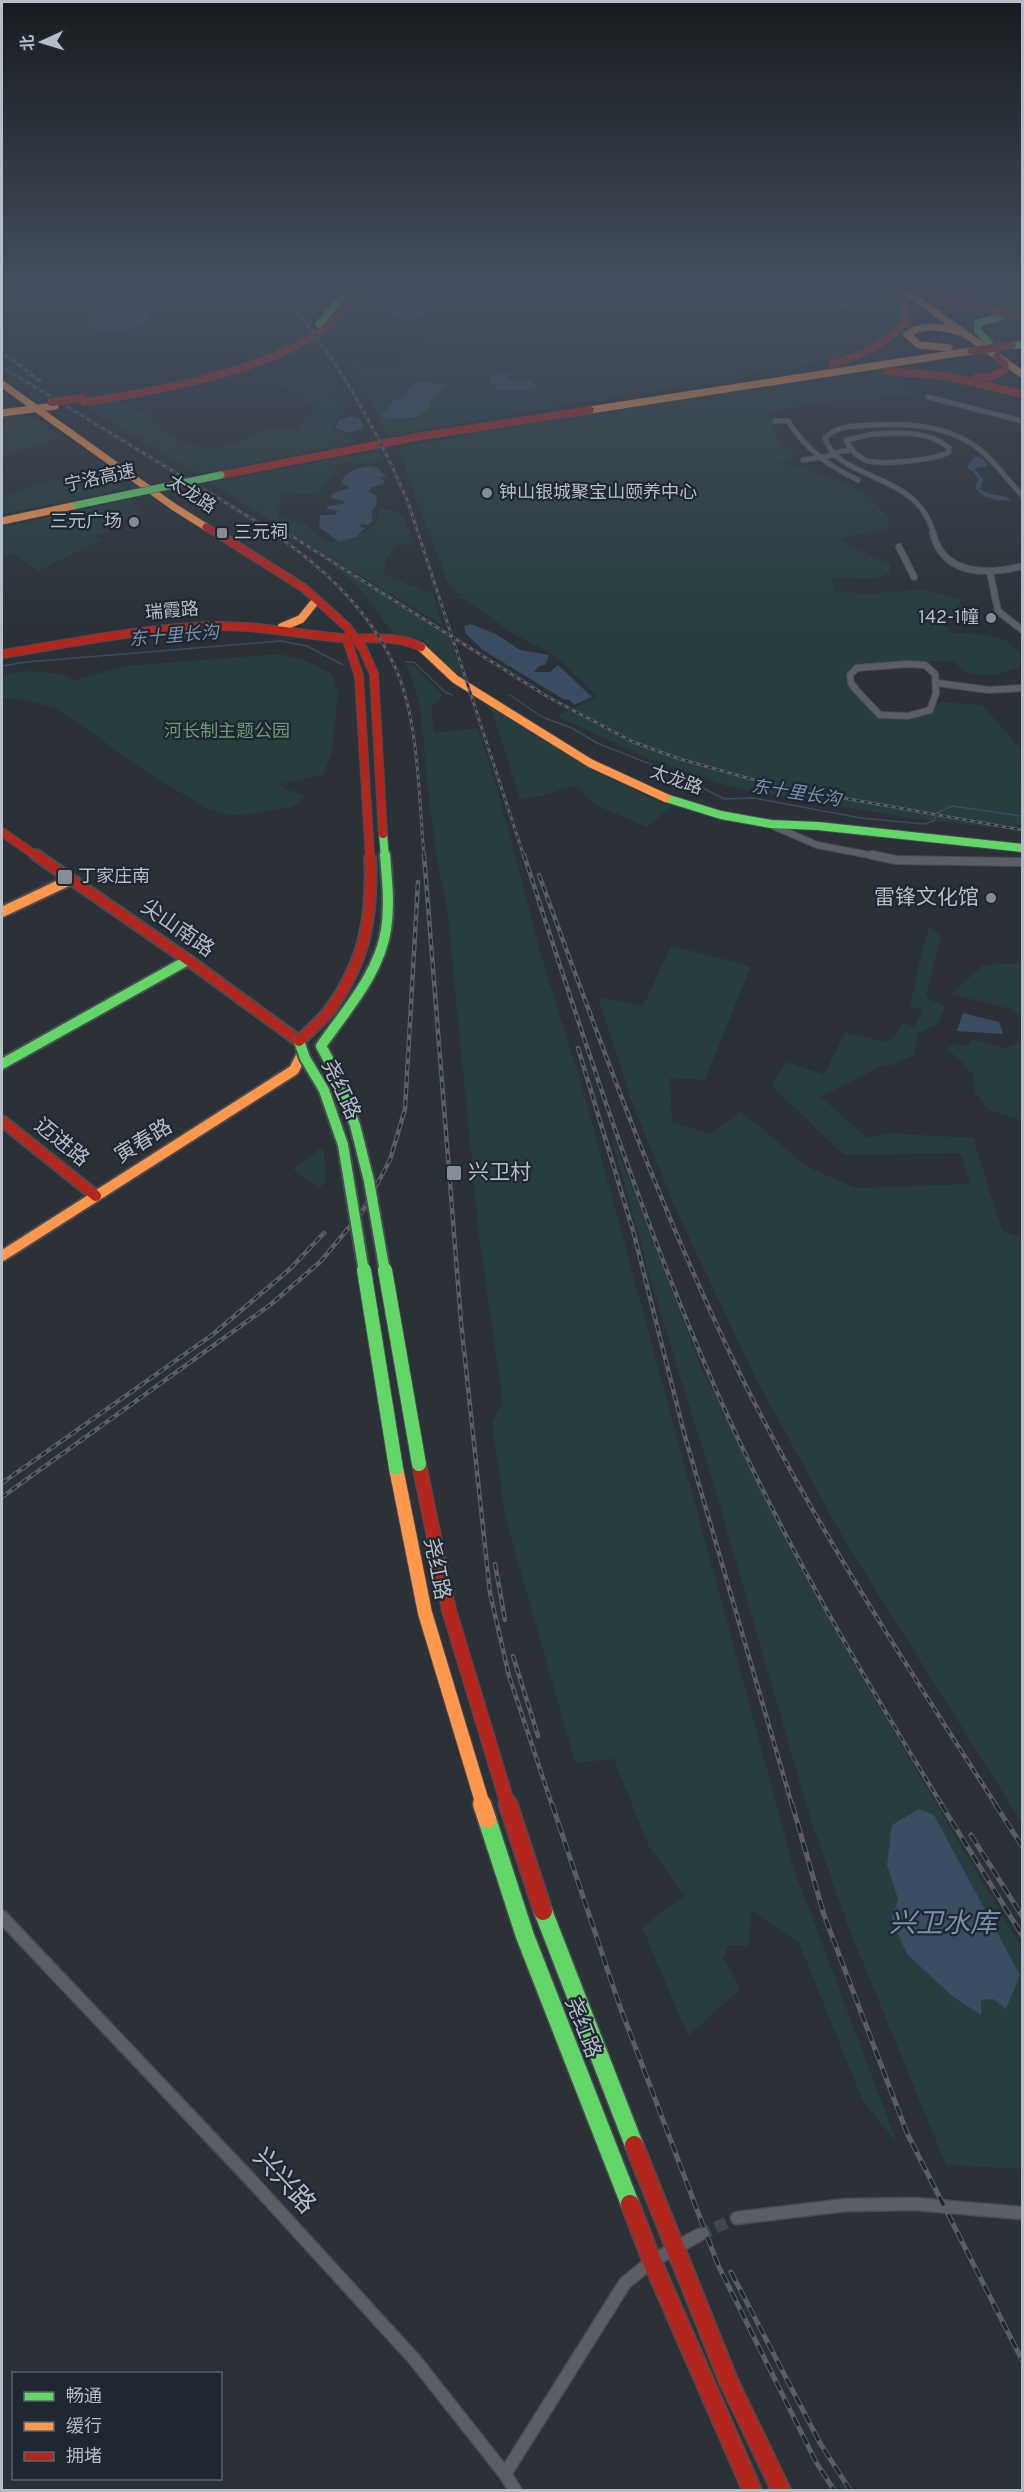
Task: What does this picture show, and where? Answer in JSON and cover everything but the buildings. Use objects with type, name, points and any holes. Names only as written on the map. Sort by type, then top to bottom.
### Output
[{"type":"main road","name":"太龙路","points":[[20,400],[174,507],[298,585],[352,638]]},
{"type":"main road","name":"太龙路","points":[[23,400],[168,509],[276,576],[352,638],[413,642],[455,679],[590,763],[644,789],[703,810],[771,824],[1023,848]]},
{"type":"main road","points":[[2,411],[81,400]]},
{"type":"main road","name":"宁洛高速","points":[[2,520],[418,434],[632,400]]},
{"type":"main road","name":"宁洛高速","points":[[220,474],[422,436],[652,400]]},
{"type":"main road","points":[[274,628],[303,618],[313,604]]},
{"type":"main road","name":"瑞霞路","points":[[2,654],[176,628],[215,626],[274,628],[352,638]]},
{"type":"main road","name":"尧红路","points":[[352,638],[358,676],[372,895],[370,925],[360,962],[348,985],[318,1024],[298,1041],[301,1056],[318,1079],[333,1110],[343,1145],[396,1468],[425,1613],[472,1775],[525,1936],[652,2261],[752,2490]]},
{"type":"main road","name":"尧红路","points":[[352,638],[368,654],[374,674],[388,914],[383,945],[370,973],[321,1046],[351,1105],[361,1140],[382,1247],[419,1464],[448,1610],[494,1763],[545,1917],[729,2382],[781,2490]]},
{"type":"main road","points":[[817,830],[1023,856]]},
{"type":"main road","name":"尖山南路","points":[[2,832],[188,960],[298,1041]]},
{"type":"main road","points":[[2,912],[70,880]]},
{"type":"main road","points":[[2,1064],[188,960]]},
{"type":"main road","name":"寅春路","points":[[2,1256],[294,1070],[301,1056]]},
{"type":"main road","name":"迈进路","points":[[2,1121],[96,1196]]},
{"type":"street","points":[[941,400],[1023,421]]},
{"type":"street","points":[[775,422],[788,421],[796,435],[806,443],[817,459],[858,480]]},
{"type":"street","points":[[1020,490],[973,444],[955,433],[940,428],[904,424],[847,427],[831,431],[825,438],[825,442],[834,454],[844,462],[887,480],[915,500],[927,517],[937,546],[954,564],[969,570],[990,572],[1023,566]]},
{"type":"street","points":[[803,460],[817,459],[851,450],[866,460],[879,462],[940,457],[949,452],[949,448],[940,440],[930,437],[880,434],[849,438],[846,440],[851,450]]},
{"type":"street","points":[[899,547],[914,577]]},
{"type":"street","points":[[990,572],[993,602],[997,610],[1023,630]]},
{"type":"street","points":[[924,665],[930,667],[937,683],[937,695],[930,710],[894,717],[880,715],[851,683],[850,675],[857,668],[924,665]]},
{"type":"street","points":[[937,683],[989,690],[1023,688]]},
{"type":"street","points":[[771,824],[817,844],[896,860],[1023,862]]},
{"type":"street","name":"兴兴路","points":[[2,1917],[234,2162],[415,2360],[516,2490]]},
{"type":"street","points":[[737,2218],[846,2205],[915,2204],[1023,2213]]},
{"type":"street","points":[[505,2474],[625,2283],[652,2261],[699,2235]]},
{"type":"green space","points":[[116,400],[123,405],[145,400],[131,407],[155,416],[152,423],[182,442],[214,447],[242,440],[268,427],[296,430],[314,410],[311,409],[316,403],[297,401],[340,400],[346,403],[347,412],[334,422],[334,429],[352,437],[355,443],[199,474],[88,408],[89,405]]},
{"type":"green space","points":[[368,400],[596,400],[388,436]]},
{"type":"green space","points":[[671,400],[850,400],[806,404],[769,413],[779,441],[796,455],[777,463],[805,468],[866,494],[890,518],[887,529],[845,537],[842,541],[891,564],[889,573],[874,579],[832,578],[836,591],[869,594],[925,589],[961,600],[957,612],[939,618],[951,633],[983,635],[1005,640],[1014,646],[1019,655],[1020,666],[1003,673],[985,676],[968,672],[954,661],[894,662],[852,667],[844,679],[879,717],[929,713],[941,702],[982,705],[1020,748],[1022,831],[902,817],[730,787],[649,759],[557,716],[597,697],[554,655],[515,635],[467,601],[456,597],[460,595],[449,586],[399,447]]},
{"type":"green space","points":[[30,416],[63,437],[2,458],[2,417]]},
{"type":"green space","points":[[379,450],[384,461],[339,463],[318,495],[284,493],[276,507],[278,517],[305,524],[325,542],[341,541],[361,534],[379,520],[379,508],[400,514],[406,522],[413,543],[395,545],[386,560],[383,574],[433,594],[443,626],[210,483]]},
{"type":"green space","points":[[57,479],[73,490],[119,481],[126,489],[2,514],[2,497]]},
{"type":"green space","points":[[130,499],[143,516],[108,524],[110,531],[94,536],[102,539],[38,571],[14,554],[2,556],[2,527]]},
{"type":"green space","points":[[326,559],[450,637],[462,676],[451,670],[423,640],[395,636],[360,589]]},
{"type":"green space","name":"河长制主题公园","points":[[278,654],[303,659],[332,674],[338,691],[332,753],[323,775],[281,784],[285,789],[307,796],[292,807],[252,814],[231,815],[209,809],[157,779],[58,709],[26,700],[2,698],[2,678],[9,674],[29,671],[61,674],[76,680],[125,666]]},
{"type":"green space","points":[[405,663],[417,668],[443,696],[431,708],[434,733],[478,728],[499,795],[545,969],[580,1079],[794,1869],[897,2143],[863,2101],[799,1943],[752,1910],[748,1946],[729,1945],[723,1959],[741,1988],[688,2036],[642,1927],[685,1896],[648,1845],[614,1759],[575,1763],[505,1516],[492,1422],[503,1403],[479,1234],[447,908],[434,840],[421,716],[415,689]]},
{"type":"green space","points":[[490,706],[595,772],[671,807],[647,827],[595,805],[576,785],[542,796],[520,799]]},
{"type":"green space","points":[[929,927],[941,936],[926,995],[931,1000],[945,1006],[938,1024],[917,1034],[915,1054],[893,1065],[884,1065],[821,1097],[868,1139],[886,1133],[973,1138],[1002,1230],[1022,1239],[1022,1823],[845,1541],[756,1379],[677,1212],[630,1097],[598,997],[643,1006],[671,946],[751,966],[705,1080],[670,1078],[672,1122],[711,1134],[740,1111],[808,1167],[856,1188],[970,1184],[961,1153],[844,1155],[772,1086],[786,1062],[824,1075],[845,1033],[889,1042],[904,1023],[914,1027],[922,1011],[910,1006]]},
{"type":"green space","points":[[1022,963],[1022,1017],[1011,1009],[951,994],[983,965]]},
{"type":"green space","points":[[971,1039],[1005,1048],[1022,1042],[1021,1120],[989,1110],[975,1092],[973,1075],[958,1058],[945,1048],[956,1044],[970,1046]]},
{"type":"green space","points":[[609,1128],[701,1367],[801,1570],[856,1668],[1022,1949],[1022,2169],[946,2165],[848,1926],[808,1811],[714,1486],[654,1292]]},
{"type":"green space","points":[[320,1149],[324,1152],[326,1182],[319,1188],[293,1169]]},
{"type":"water","points":[[394,400],[429,400],[431,406],[415,417],[381,416]]},
{"type":"water","points":[[353,416],[360,418],[364,428],[348,433],[336,428],[338,420]]},
{"type":"water","points":[[975,456],[984,460],[988,466],[974,468],[984,480],[980,489],[1011,500],[990,499],[977,490],[975,486],[979,479],[972,470],[967,468]]},
{"type":"water","points":[[370,466],[378,468],[386,477],[378,478],[384,480],[383,484],[371,488],[368,492],[377,496],[376,506],[372,511],[372,522],[368,525],[362,524],[359,527],[365,528],[356,537],[339,542],[319,527],[320,515],[334,515],[338,511],[328,509],[326,506],[343,504],[344,501],[330,498],[333,493],[350,488],[341,483],[349,472]]},
{"type":"water","points":[[471,624],[496,634],[520,650],[549,655],[546,664],[538,667],[534,672],[550,672],[558,665],[592,697],[574,705],[570,700],[563,699],[483,650],[466,634],[464,626]]},
{"type":"water","points":[[963,1013],[999,1022],[1003,1034],[957,1031]]},
{"type":"water","name":"兴卫水库","points":[[919,1809],[934,1815],[1020,1975],[1006,2009],[993,1999],[981,2000],[981,2015],[952,1996],[908,1955],[891,1921],[898,1899],[887,1865],[892,1825]]},
{"type":"waterway","name":"东十里长沟","points":[[2,666],[26,662],[281,641],[307,646],[343,665]]},
{"type":"waterway","name":"东十里长沟","points":[[406,662],[414,662],[445,692],[452,695]]},
{"type":"waterway","name":"东十里长沟","points":[[510,695],[542,717],[572,728],[597,743],[680,776],[724,799],[754,798],[861,818],[924,824],[934,821],[937,813],[952,806],[1022,816]]},
{"type":"tunnel","points":[[699,2235],[737,2218]]},
{"type":"railway","points":[[57,400],[270,531],[329,577],[355,604],[378,635],[404,690],[417,762],[424,857]]},
{"type":"railway","points":[[358,400],[381,443],[408,502],[452,637]]},
{"type":"railway","points":[[290,535],[452,637]]},
{"type":"railway","points":[[452,637],[548,697],[633,742],[680,759],[776,786],[1022,830]]},
{"type":"railway","points":[[452,637],[524,857]]},
{"type":"railway","points":[[424,855],[461,1322],[490,1593],[509,1676],[552,1805]]},
{"type":"railway","points":[[524,855],[621,1146],[703,1360],[757,1478],[806,1574],[942,1805]]},
{"type":"railway","points":[[539,875],[658,1189],[740,1374],[830,1539],[895,1647],[996,1805]]},
{"type":"railway","points":[[2,1497],[270,1305],[320,1262],[362,1212],[390,1160],[405,1109],[418,882]]},
{"type":"railway","points":[[578,1048],[634,1234],[684,1433],[792,1805]]},
{"type":"railway","points":[[2,1483],[212,1335],[290,1269],[324,1233]]},
{"type":"railway","points":[[495,1564],[505,1620]]},
{"type":"railway","points":[[513,1656],[538,1736]]},
{"type":"railway","points":[[552,1804],[619,2004],[718,2265],[816,2462],[834,2490]]},
{"type":"railway","points":[[792,1804],[824,1915],[907,2133],[1022,2360]]},
{"type":"railway","points":[[941,1804],[1022,1935]]},
{"type":"railway","points":[[995,1804],[1022,1846]]},
{"type":"railway","points":[[971,1835],[1022,1916]]},
{"type":"railway","points":[[731,2272],[820,2443],[850,2490]]},
{"type":"traffic: fast","points":[[77,505],[221,475]]},
{"type":"traffic: fast","points":[[666,798],[721,815],[771,824],[818,826],[1022,848]]},
{"type":"traffic: fast","points":[[334,1070],[321,1046],[372,970],[379,957],[386,931],[388,889],[383,834]]},
{"type":"traffic: fast","points":[[2,1064],[188,960]]},
{"type":"traffic: fast","points":[[299,1041],[305,1058],[324,1090],[343,1145],[396,1468]]},
{"type":"traffic: fast","points":[[334,1070],[355,1125],[369,1181],[419,1464]]},
{"type":"traffic: fast","points":[[487,1819],[525,1936],[630,2204]]},
{"type":"traffic: fast","points":[[543,1911],[634,2145]]},
{"type":"traffic: slow","points":[[25,400],[174,507],[206,527]]},
{"type":"traffic: slow","points":[[590,410],[653,400]]},
{"type":"traffic: slow","points":[[2,413],[55,406]]},
{"type":"traffic: slow","points":[[2,521],[77,505]]},
{"type":"traffic: slow","points":[[282,627],[301,619],[313,604]]},
{"type":"traffic: slow","points":[[421,647],[455,679],[590,763],[666,798]]},
{"type":"traffic: slow","points":[[2,912],[70,880]]},
{"type":"traffic: slow","points":[[2,1256],[294,1070],[301,1056]]},
{"type":"traffic: slow","points":[[396,1468],[425,1613],[487,1819]]},
{"type":"traffic: jam","points":[[51,402],[64,400]]},
{"type":"traffic: jam","points":[[84,402],[94,400]]},
{"type":"traffic: jam","points":[[221,475],[422,436],[590,410]]},
{"type":"traffic: jam","points":[[206,527],[304,588],[347,627],[363,649],[374,674],[383,834]]},
{"type":"traffic: jam","points":[[2,654],[134,633],[214,626],[250,627],[341,638],[399,639],[421,647]]},
{"type":"traffic: jam","points":[[299,1041],[330,1010],[351,976],[365,938],[372,895],[359,676],[346,637]]},
{"type":"traffic: jam","points":[[2,832],[188,960],[299,1041]]},
{"type":"traffic: jam","points":[[2,1121],[96,1196]]},
{"type":"traffic: jam","points":[[419,1464],[449,1610],[494,1763],[543,1911]]},
{"type":"traffic: jam","points":[[634,2145],[729,2382],[781,2490]]},
{"type":"traffic: jam","points":[[630,2204],[652,2261],[752,2490]]},
{"type":"place","name":"钟山银城聚宝山颐养中心","points":[[487,493]]},
{"type":"place","name":"三元广场","points":[[134,522]]},
{"type":"place","name":"三元祠","points":[[222,533]]},
{"type":"place","name":"142-1幢","points":[[991,618]]},
{"type":"place","name":"丁家庄南","points":[[65,877]]},
{"type":"place","name":"雷锋文化馆","points":[[991,898]]},
{"type":"place","name":"兴卫村","points":[[454,1173]]}]
